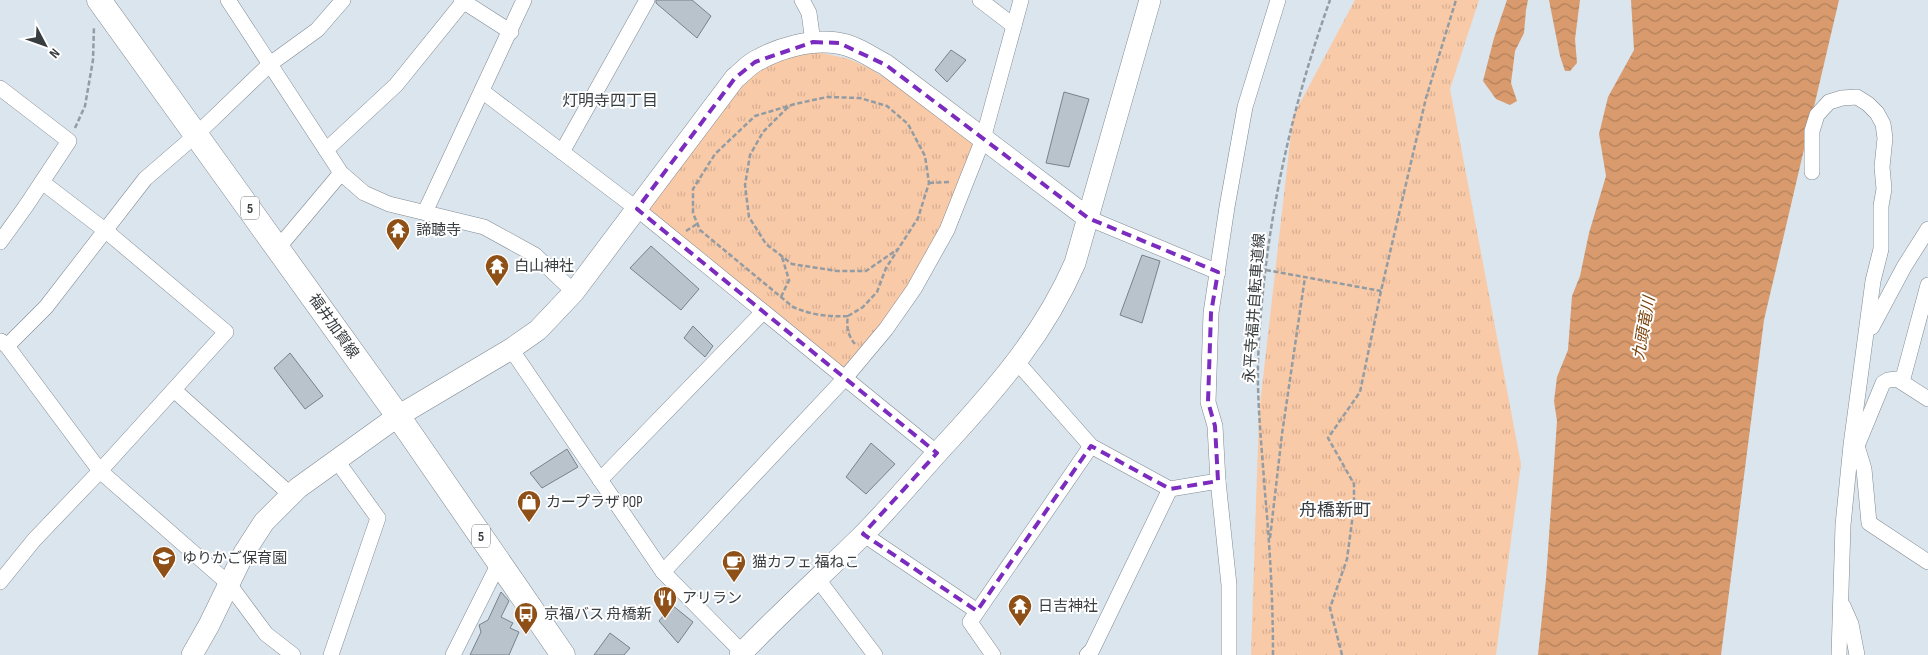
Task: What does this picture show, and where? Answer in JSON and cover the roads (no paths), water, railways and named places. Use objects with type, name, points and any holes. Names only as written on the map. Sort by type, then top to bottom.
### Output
[{"type":"main road","name":"福井加賀線","points":[[97,9],[197,134],[398,416],[563,655]]},
{"type":"street","points":[[228,0],[341,173],[364,193],[389,204],[484,227],[535,255],[574,292]]},
{"type":"street","points":[[293,655],[289,654],[266,634],[229,584],[100,471],[4,343],[46,307],[145,179],[197,134],[270,64],[318,30],[343,0]]},
{"type":"street","points":[[425,212],[511,32],[524,0]]},
{"type":"street","points":[[562,152],[647,0]]},
{"type":"street","points":[[802,0],[809,13],[813,42]]},
{"type":"street","points":[[980,0],[1014,26]]},
{"type":"street","points":[[663,572],[845,378],[886,329],[914,289],[947,230],[983,139],[1021,0]]},
{"type":"street","points":[[511,349],[663,572],[741,654],[863,534],[1002,382],[1017,362],[1064,288],[1076,263],[1150,0]]},
{"type":"street","points":[[1229,655],[1230,585],[1218,481],[1215,426],[1208,402],[1211,312],[1245,107],[1278,0]]},
{"type":"street","points":[[326,150],[396,85],[463,1],[511,32]]},
{"type":"street","points":[[192,655],[209,625],[244,553],[264,522],[291,495],[398,416],[511,349],[538,330],[574,292],[735,78],[754,62],[780,50],[813,42],[839,43],[886,65],[1088,218],[1218,272]]},
{"type":"street","points":[[0,88],[69,141],[0,242]]},
{"type":"street","points":[[482,91],[637,209],[937,453]]},
{"type":"street","points":[[1812,172],[1812,131],[1817,114],[1829,102],[1842,98],[1857,97],[1868,104],[1877,113],[1883,124],[1885,138],[1882,167],[1884,189],[1881,206],[1881,249],[1873,281],[1854,445],[1842,525],[1839,655]]},
{"type":"street","points":[[278,248],[341,173]]},
{"type":"street","points":[[0,582],[34,540],[100,471],[226,332],[106,231],[42,182]]},
{"type":"street","points":[[1866,340],[1878,313],[1928,229]]},
{"type":"street","points":[[1902,382],[1928,285]]},
{"type":"street","points":[[600,480],[763,312]]},
{"type":"street","points":[[1017,362],[1091,446],[1170,489],[1218,481]]},
{"type":"street","points":[[1928,399],[1897,379],[1888,380],[1883,383],[1854,445],[1864,469],[1869,523],[1928,562]]},
{"type":"street","points":[[174,390],[291,495]]},
{"type":"street","points":[[993,655],[970,622],[1091,446]]},
{"type":"street","points":[[331,655],[378,518],[337,461]]},
{"type":"street","points":[[1087,655],[1092,650],[1170,489]]},
{"type":"street","points":[[863,534],[977,611]]},
{"type":"street","points":[[453,655],[499,562]]},
{"type":"street","points":[[817,578],[875,655]]},
{"type":"street","points":[[1840,600],[1851,624],[1857,655]]},
{"type":"water","points":[[1507,0],[1528,0],[1524,33],[1515,51],[1511,83],[1517,101],[1510,105],[1496,99],[1483,81],[1494,38]]},
{"type":"water","points":[[1549,0],[1580,0],[1575,39],[1577,63],[1570,71],[1565,71],[1560,56]]},
{"type":"water","name":"九頭竜川","points":[[1631,0],[1839,0],[1764,320],[1721,655],[1538,655],[1546,579],[1557,421],[1554,401],[1557,377],[1568,350],[1572,296],[1580,276],[1589,233],[1606,176],[1599,134],[1608,97],[1634,50]]},
{"type":"place","name":"諦聴寺","points":[[398,251]]},
{"type":"place","name":"白山神社","points":[[497,287]]},
{"type":"place","name":"カープラザ POP","points":[[529,523]]},
{"type":"place","name":"ゆりかご保育園","points":[[164,579]]},
{"type":"place","name":"猫カフェ 福ねこ","points":[[734,583]]},
{"type":"place","name":"アリラン","points":[[665,619]]},
{"type":"place","name":"日吉神社","points":[[1020,627]]},
{"type":"place","name":"京福バス 舟橋新","points":[[526,635]]},
{"type":"district","name":"灯明寺四丁目","points":[[610,100]]},
{"type":"district","name":"舟橋新町","points":[[1335,510]]}]
